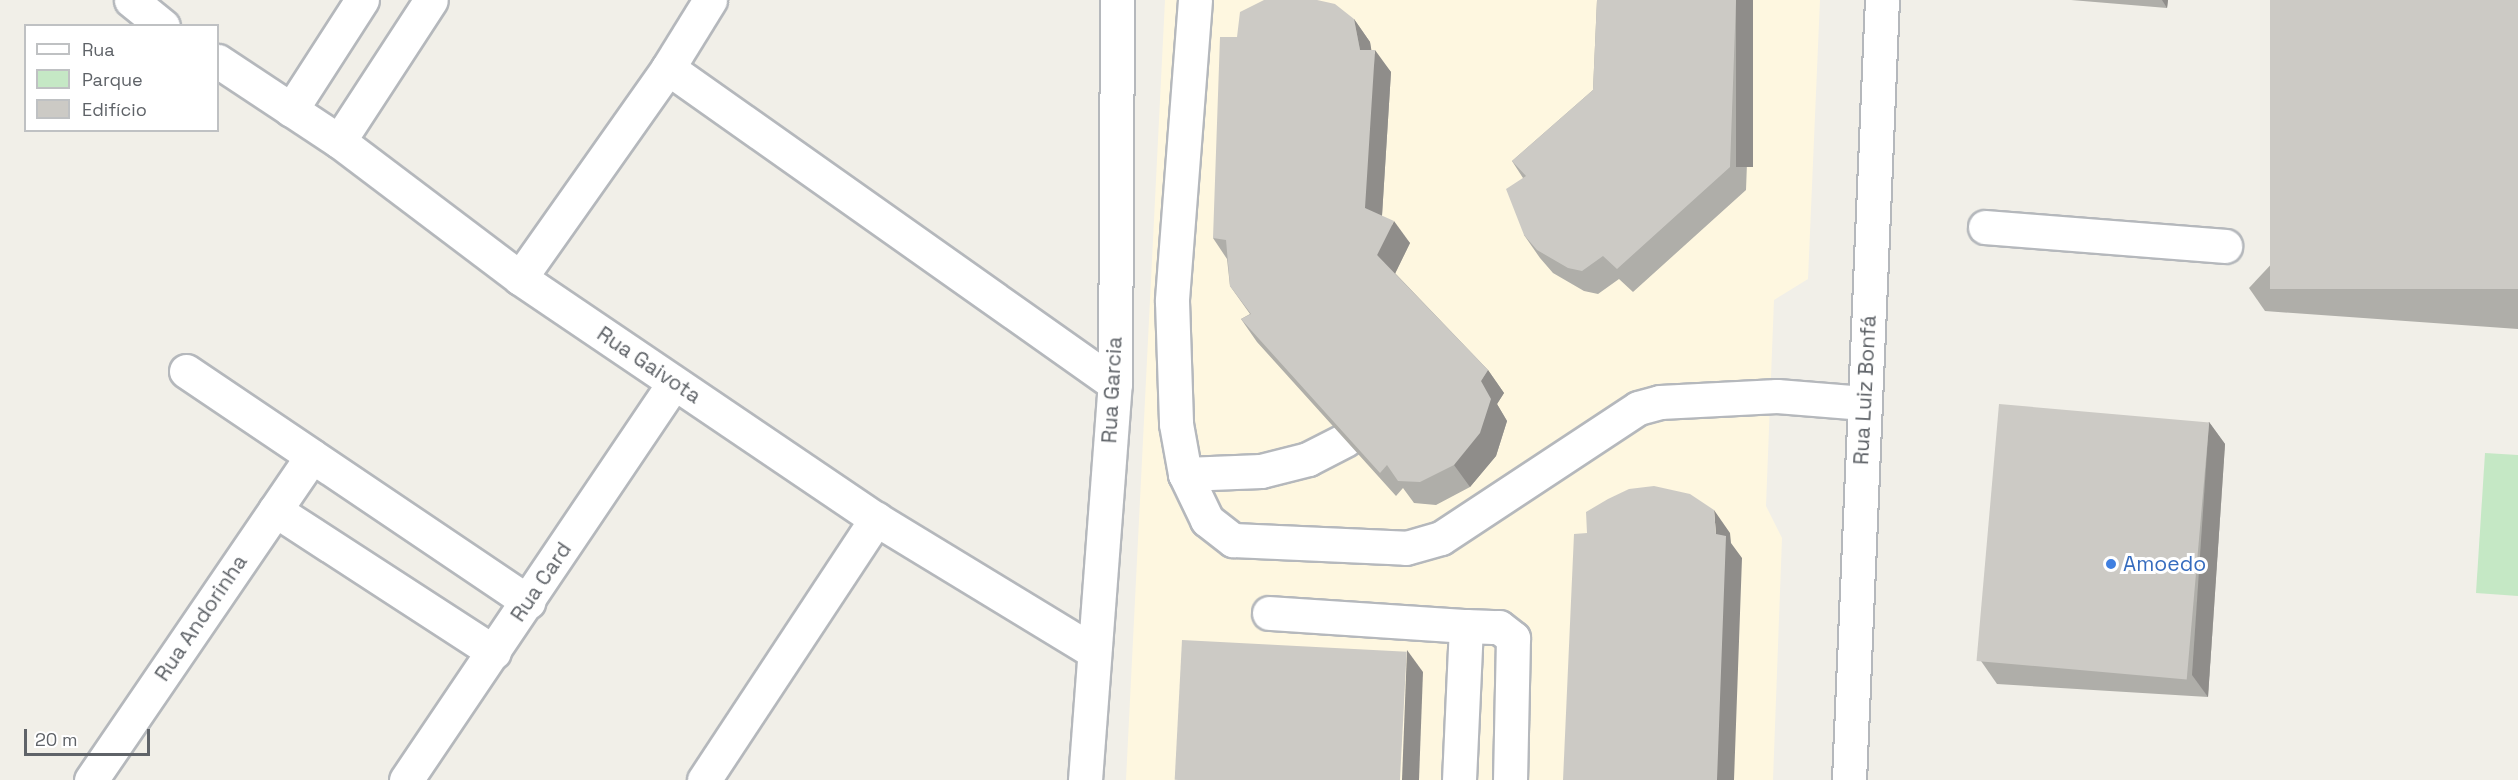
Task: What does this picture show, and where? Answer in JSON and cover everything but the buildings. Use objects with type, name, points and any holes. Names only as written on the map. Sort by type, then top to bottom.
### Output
[{"type":"street","points":[[131,0],[161,24]]},
{"type":"street","points":[[291,110],[362,0]]},
{"type":"street","points":[[339,141],[431,0]]},
{"type":"street","points":[[520,278],[668,68],[710,0]]},
{"type":"street","name":"Rua Garcia","points":[[1085,780],[1115,384],[1117,0]]},
{"type":"street","points":[[1195,0],[1172,301],[1176,424],[1185,474],[1207,520],[1233,540],[1406,548],[1441,538],[1638,408],[1659,402],[1777,396],[1864,403]]},
{"type":"street","name":"Rua Luiz Bonfá","points":[[1849,780],[1882,0]]},
{"type":"street","name":"Rua Gaivota","points":[[219,63],[339,141],[520,278],[876,519],[1093,651]]},
{"type":"street","points":[[668,68],[1115,384]]},
{"type":"street","points":[[1984,227],[2224,246]]},
{"type":"street","points":[[186,371],[528,602]]},
{"type":"street","name":"Rua Card","points":[[406,780],[674,382]]},
{"type":"street","points":[[1185,474],[1261,471],[1308,459],[1345,440]]},
{"type":"street","name":"Rua Andorinha","points":[[91,780],[312,456]]},
{"type":"street","points":[[275,510],[494,652]]},
{"type":"street","points":[[704,780],[876,519]]},
{"type":"street","points":[[1269,613],[1499,627],[1513,638],[1510,780]]},
{"type":"street","points":[[1459,780],[1466,626]]},
{"type":"shaded area","points":[[1165,0],[1820,0],[1808,279],[1774,300],[1766,506],[1782,538],[1773,780],[1126,780]]},
{"type":"green space","points":[[2485,453],[2518,455],[2518,596],[2476,593]]},
{"type":"place","name":"Amoedo","points":[[2111,564]]}]
